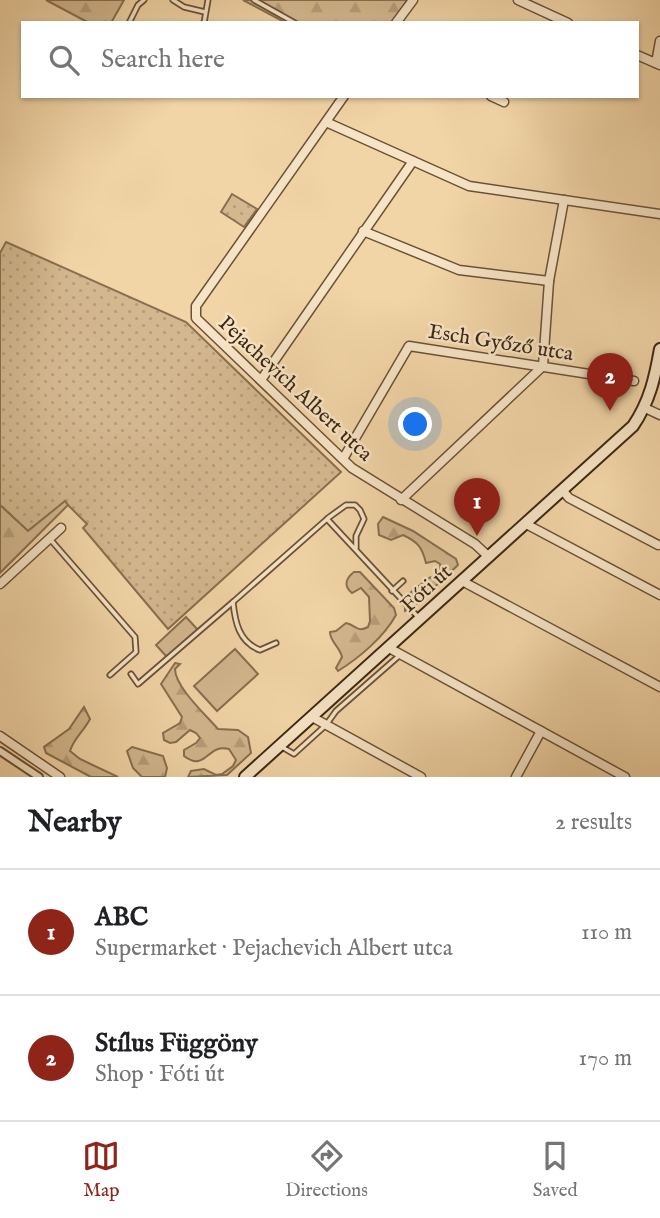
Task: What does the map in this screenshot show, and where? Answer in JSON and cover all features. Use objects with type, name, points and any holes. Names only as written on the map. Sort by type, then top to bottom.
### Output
[{"type":"main road","name":"Fóti út","points":[[245,777],[633,426],[645,408],[654,384],[660,349]]},
{"type":"street","points":[[397,21],[412,0]]},
{"type":"street","points":[[518,0],[564,21]]},
{"type":"street","points":[[639,56],[658,64],[660,40]]},
{"type":"street","points":[[343,98],[326,122],[469,186],[660,214]]},
{"type":"street","points":[[495,98],[504,103]]},
{"type":"street","name":"Pejachevich Albert utca","points":[[326,122],[196,306],[196,318],[352,468],[475,544],[489,557]]},
{"type":"street","points":[[261,380],[413,162]]},
{"type":"street","points":[[401,500],[542,366],[550,281],[564,200]]},
{"type":"street","points":[[363,231],[459,270],[550,281]]},
{"type":"street","name":"Esch Győző utca","points":[[343,459],[408,346],[634,381]]},
{"type":"street","points":[[645,408],[660,415]]},
{"type":"street","points":[[563,491],[569,498],[658,545]]},
{"type":"street","points":[[526,524],[660,596]]},
{"type":"street","points":[[0,583],[61,528]]},
{"type":"street","points":[[462,581],[660,687]]},
{"type":"street","points":[[389,648],[625,777]]},
{"type":"street","points":[[312,717],[421,777]]},
{"type":"street","points":[[516,777],[541,731]]},
{"type":"street","points":[[0,736],[60,777]]},
{"type":"street","points":[[0,751],[39,777]]},
{"type":"lane","points":[[130,21],[138,5],[144,0]]},
{"type":"lane","points":[[173,0],[184,7],[205,12]]},
{"type":"lane","points":[[204,21],[208,0]]},
{"type":"lane","points":[[254,0],[291,21]]},
{"type":"lane","points":[[131,674],[138,684],[346,505],[355,505],[364,519],[354,543],[356,550]]},
{"type":"lane","points":[[327,519],[420,620]]},
{"type":"lane","points":[[50,539],[135,637],[136,652],[110,676]]},
{"type":"lane","points":[[392,591],[403,581]]},
{"type":"lane","points":[[233,602],[235,623],[245,641],[260,650],[276,643]]},
{"type":"lane","points":[[280,746],[294,754],[336,711],[400,655]]},
{"type":"green space","points":[[46,0],[124,0],[112,21],[85,21]]},
{"type":"green space","points":[[243,0],[408,0],[393,21],[282,21]]},
{"type":"green space","points":[[232,194],[257,209],[244,227],[221,212]]},
{"type":"green space","points":[[6,242],[186,322],[341,472],[168,629],[83,528],[87,524],[65,502],[28,531],[0,505],[0,253]]},
{"type":"green space","points":[[65,501],[68,505],[0,573],[0,505],[28,531]]},
{"type":"green space","points":[[383,517],[413,531],[456,559],[458,565],[410,610],[405,611],[405,597],[429,578],[441,574],[440,564],[435,561],[426,563],[419,546],[403,535],[391,540],[379,535],[378,524]]},
{"type":"green space","points":[[354,572],[360,572],[394,608],[396,615],[370,646],[338,671],[336,668],[342,657],[330,632],[346,623],[364,629],[370,621],[369,597],[361,588],[352,593],[347,588],[347,579]]},
{"type":"green space","points":[[186,617],[198,630],[167,657],[156,645]]},
{"type":"green space","points":[[235,649],[258,674],[217,711],[194,686]]},
{"type":"green space","points":[[175,663],[180,664],[175,669],[180,684],[218,729],[238,730],[248,737],[251,753],[227,775],[188,777],[191,771],[204,769],[216,775],[222,774],[233,766],[236,760],[229,749],[216,750],[197,761],[184,756],[184,750],[200,738],[196,733],[190,730],[176,742],[164,740],[163,733],[180,723],[182,717],[161,684]]},
{"type":"green space","points":[[84,707],[90,719],[70,751],[80,759],[118,777],[91,777],[46,753],[44,747],[69,729]]},
{"type":"green space","points":[[132,747],[163,756],[167,768],[165,777],[142,777],[133,768],[127,751]]},
{"type":"place","name":"Stílus Függöny","points":[[610,411]]},
{"type":"place","name":"ABC","points":[[477,536]]}]
